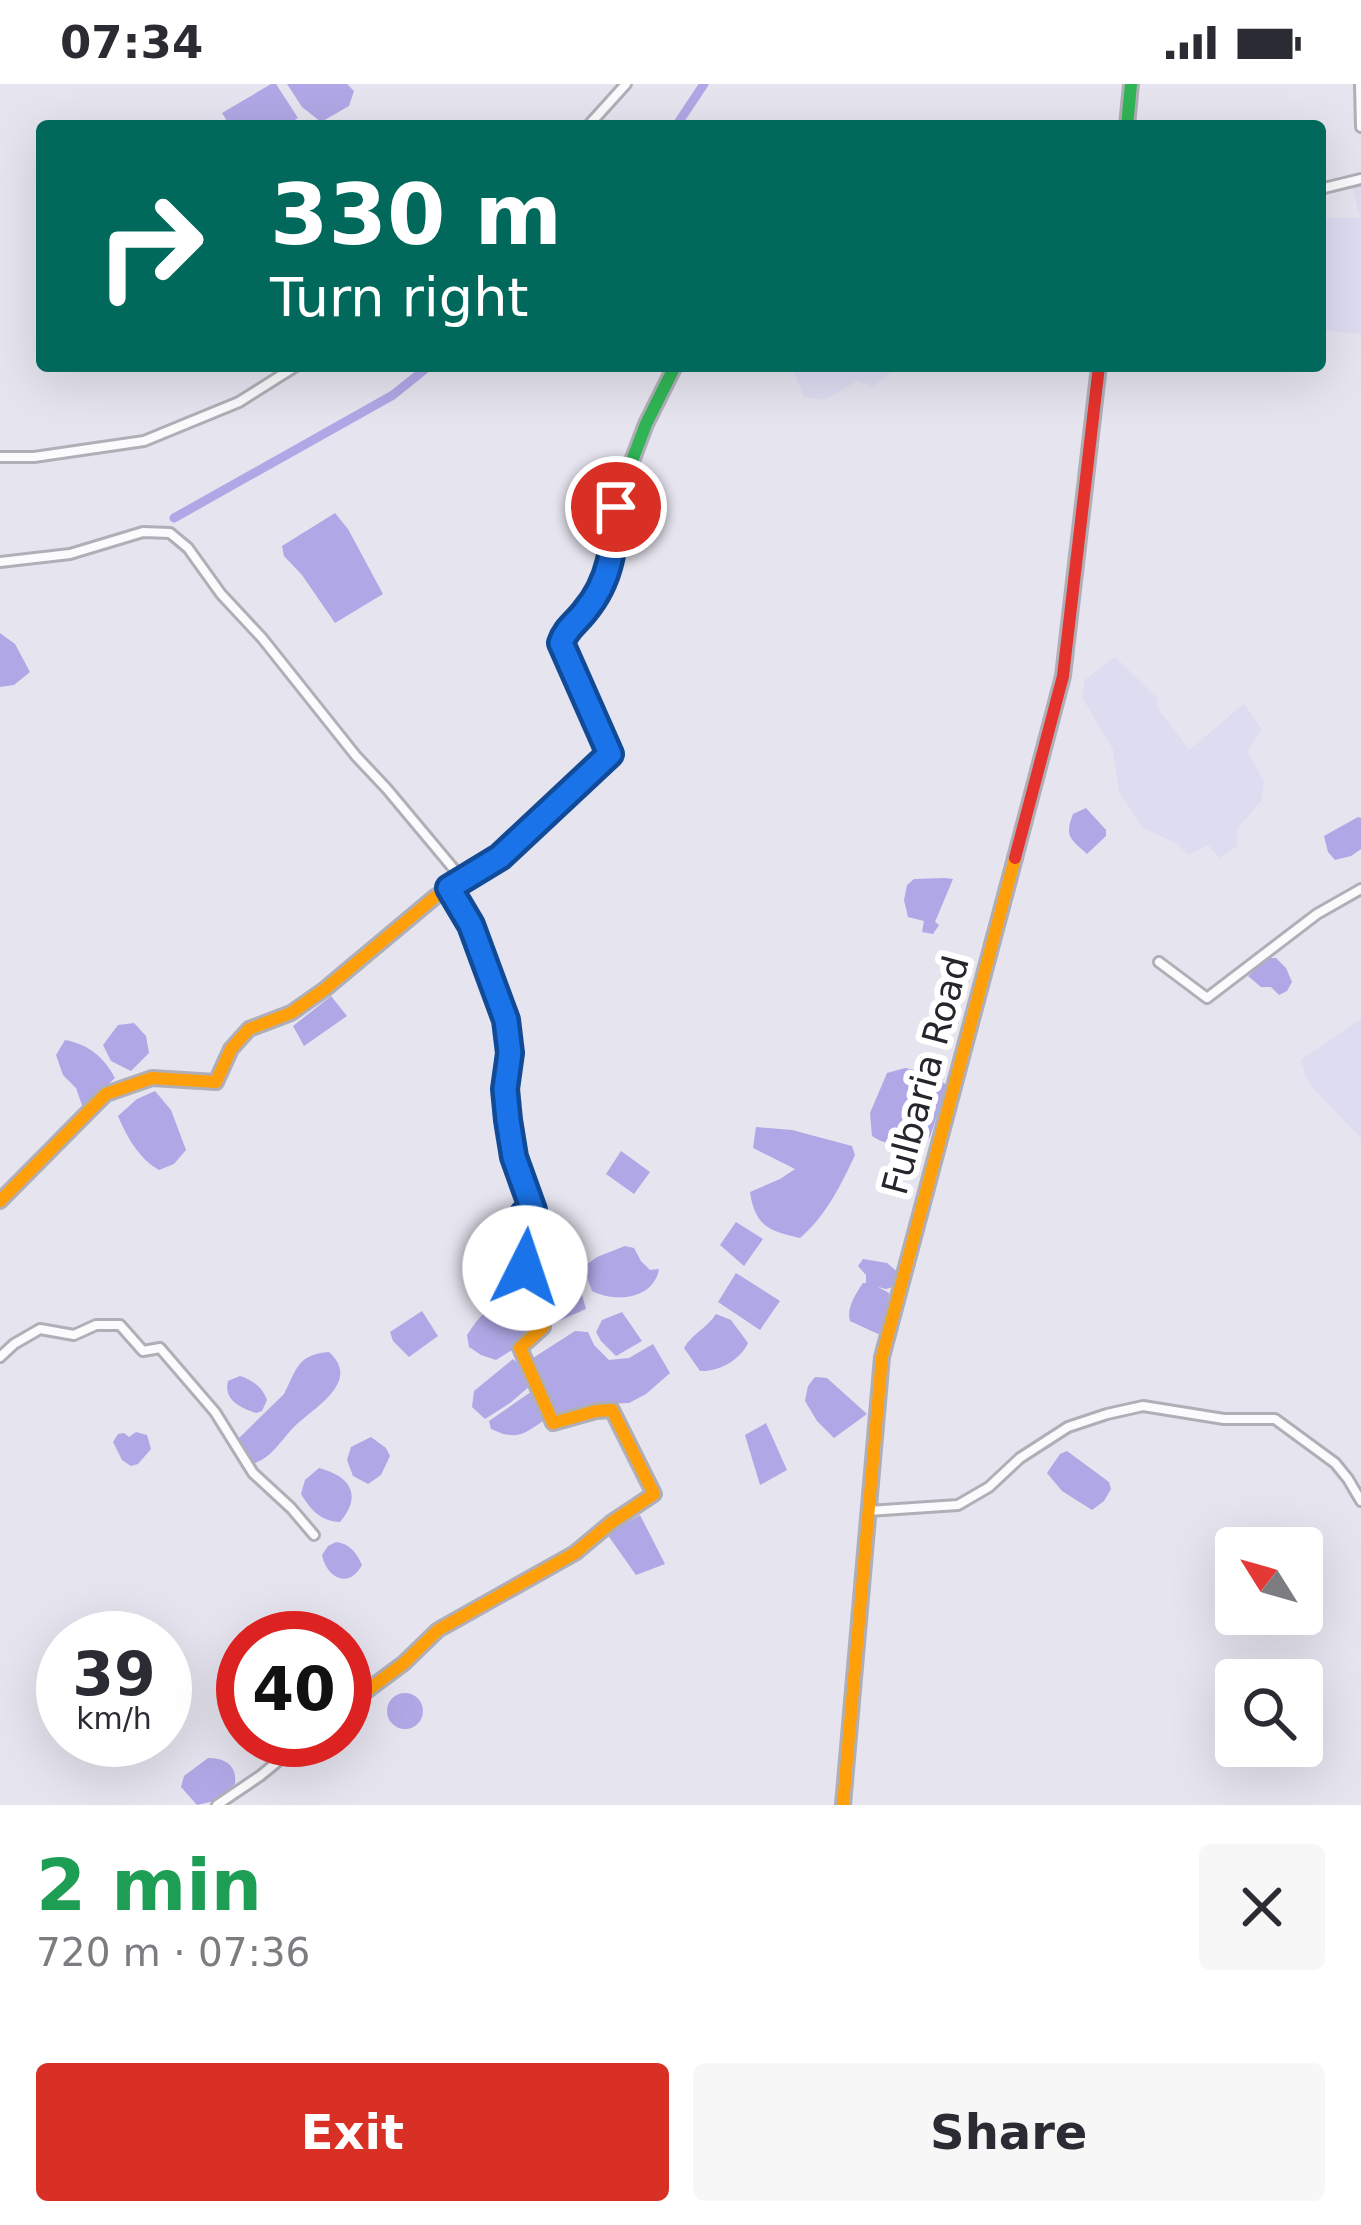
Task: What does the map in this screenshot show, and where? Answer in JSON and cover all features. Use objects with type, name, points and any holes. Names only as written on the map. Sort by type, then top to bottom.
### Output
[{"type":"street","points":[[593,120],[626,84]]},
{"type":"street","points":[[1128,120],[1131,84]]},
{"type":"street","points":[[1360,84],[1361,127]]},
{"type":"street","points":[[1326,188],[1361,179]]},
{"type":"street","points":[[0,457],[34,457],[144,441],[239,402],[286,372]]},
{"type":"street","points":[[0,1201],[106,1094],[152,1078],[215,1082],[231,1049],[248,1029],[291,1013],[400,924],[500,857],[610,754],[561,643],[564,632],[584,614],[609,574],[620,490],[672,372]]},
{"type":"street","name":"Fulbaria Road","points":[[843,1805],[882,1357],[1064,676],[1098,372]]},
{"type":"street","points":[[0,562],[70,554],[143,532],[170,533],[188,548],[221,594],[463,880]]},
{"type":"street","points":[[372,1687],[438,1630],[575,1553],[654,1494],[612,1410],[553,1424],[520,1348],[543,1327],[525,1268],[524,1214],[533,1210],[514,1157],[508,1120],[506,1020],[471,925],[449,888]]},
{"type":"street","points":[[1159,962],[1207,998],[1317,914],[1361,889]]},
{"type":"street","points":[[0,1358],[40,1329],[74,1335],[96,1325],[120,1325],[143,1351],[160,1348],[215,1412],[253,1473],[314,1535]]},
{"type":"street","points":[[868,1511],[958,1505],[1068,1427],[1143,1406],[1224,1419],[1276,1419],[1335,1463],[1361,1502]]},
{"type":"street","points":[[217,1805],[271,1767]]},
{"type":"shaded area","points":[[276,84],[298,118],[226,120],[222,113]]},
{"type":"shaded area","points":[[287,84],[347,84],[354,91],[349,106],[324,120],[302,107]]},
{"type":"shaded area","points":[[1352,186],[1361,186],[1361,334],[1326,331],[1326,218],[1360,218]]},
{"type":"shaded area","points":[[794,372],[891,372],[873,386],[857,381],[824,400],[804,397]]},
{"type":"shaded area","points":[[335,513],[383,594],[335,623],[284,556],[282,546]]},
{"type":"shaded area","points":[[0,633],[15,644],[30,672],[14,685],[0,687]]},
{"type":"shaded area","points":[[1115,657],[1158,699],[1157,708],[1189,750],[1244,704],[1262,729],[1247,751],[1264,782],[1261,801],[1237,829],[1237,846],[1220,858],[1208,845],[1188,855],[1176,843],[1142,827],[1119,791],[1113,749],[1082,697],[1085,680]]},
{"type":"shaded area","points":[[1086,808],[1106,830],[1106,836],[1087,854],[1069,833],[1073,814]]},
{"type":"shaded area","points":[[1358,817],[1361,849],[1335,860],[1324,836]]},
{"type":"shaded area","points":[[914,879],[953,879],[935,922],[939,925],[933,934],[922,932],[924,921],[908,917],[907,885]]},
{"type":"shaded area","points":[[1268,958],[1276,958],[1286,968],[1292,982],[1279,995],[1248,976]]},
{"type":"shaded area","points":[[331,996],[347,1016],[304,1046],[293,1026]]},
{"type":"shaded area","points":[[1361,1019],[1361,1138],[1313,1088],[1301,1060]]},
{"type":"shaded area","points":[[134,1023],[146,1036],[149,1053],[131,1071],[111,1061],[103,1045],[118,1025]]},
{"type":"shaded area","points":[[65,1040],[95,1053],[115,1078],[84,1111],[56,1055]]},
{"type":"shaded area","points":[[905,1068],[928,1073],[947,1085],[930,1137],[886,1143],[872,1136],[870,1113],[887,1073]]},
{"type":"shaded area","points":[[155,1091],[171,1110],[186,1150],[174,1164],[159,1170],[134,1147],[118,1116]]},
{"type":"shaded area","points":[[756,1127],[792,1130],[852,1146],[855,1155],[838,1189],[800,1238],[772,1229],[756,1213],[750,1192],[795,1169],[753,1148]]},
{"type":"shaded area","points":[[621,1151],[650,1172],[634,1194],[606,1174]]},
{"type":"shaded area","points":[[561,1218],[586,1309],[552,1324],[531,1228]]},
{"type":"shaded area","points":[[736,1222],[763,1239],[744,1266],[720,1245]]},
{"type":"shaded area","points":[[625,1246],[634,1248],[650,1270],[659,1269],[656,1279],[633,1296],[592,1291],[583,1267]]},
{"type":"shaded area","points":[[863,1259],[887,1263],[900,1274],[899,1285],[878,1287],[889,1293],[886,1331],[878,1334],[850,1321],[852,1301],[866,1283],[858,1266]]},
{"type":"shaded area","points":[[736,1273],[780,1301],[760,1330],[718,1302]]},
{"type":"shaded area","points":[[515,1301],[535,1320],[512,1350],[496,1360],[469,1347],[467,1335],[481,1316],[492,1307]]},
{"type":"shaded area","points":[[422,1311],[438,1336],[409,1357],[390,1332]]},
{"type":"shaded area","points":[[622,1312],[642,1341],[616,1356],[596,1332],[602,1320]]},
{"type":"shaded area","points":[[716,1314],[731,1320],[748,1343],[728,1364],[700,1371],[684,1348]]},
{"type":"shaded area","points":[[575,1331],[588,1332],[609,1360],[629,1358],[653,1344],[670,1373],[629,1403],[557,1414],[533,1358]]},
{"type":"shaded area","points":[[329,1352],[340,1373],[332,1392],[255,1463],[237,1440],[284,1394],[304,1360]]},
{"type":"shaded area","points":[[513,1359],[524,1369],[530,1386],[485,1419],[472,1407],[474,1391]]},
{"type":"shaded area","points":[[240,1376],[263,1392],[267,1400],[262,1411],[250,1411],[231,1398],[228,1381]]},
{"type":"shaded area","points":[[815,1377],[827,1378],[867,1414],[834,1438],[805,1401]]},
{"type":"shaded area","points":[[535,1389],[544,1407],[543,1421],[518,1435],[491,1429],[489,1421]]},
{"type":"shaded area","points":[[766,1423],[787,1470],[760,1485],[745,1435]]},
{"type":"shaded area","points":[[136,1432],[147,1435],[151,1449],[131,1466],[113,1442],[118,1434],[129,1437]]},
{"type":"shaded area","points":[[371,1437],[390,1456],[381,1475],[368,1484],[353,1476],[347,1460],[351,1447]]},
{"type":"shaded area","points":[[1067,1451],[1109,1482],[1111,1489],[1104,1501],[1092,1510],[1062,1491],[1047,1473]]},
{"type":"shaded area","points":[[319,1468],[339,1476],[350,1488],[351,1503],[340,1522],[317,1514],[301,1494],[305,1480]]},
{"type":"shaded area","points":[[640,1515],[665,1564],[636,1575],[607,1534]]},
{"type":"shaded area","points":[[336,1542],[352,1549],[362,1565],[345,1579],[333,1575],[322,1555]]},
{"type":"shaded area","points":[[405,1693],[418,1698],[423,1711],[418,1724],[405,1729],[392,1724],[387,1711],[392,1698]]},
{"type":"shaded area","points":[[208,1758],[216,1759],[216,1767],[231,1767],[235,1784],[214,1801],[197,1805],[181,1787],[184,1776]]},
{"type":"waterway","points":[[680,120],[704,84]]},
{"type":"waterway","points":[[174,518],[393,395],[422,372]]},
{"type":"traffic: fast","points":[[1128,120],[1131,84]]},
{"type":"traffic: fast","points":[[593,715],[561,643],[564,632],[584,614],[609,574],[621,490],[672,372]]},
{"type":"traffic: slow","points":[[0,1201],[106,1094],[152,1078],[216,1082],[231,1049],[249,1029],[291,1013],[435,897],[500,857],[610,754],[593,715]]},
{"type":"traffic: slow","points":[[843,1805],[882,1357],[1015,858]]},
{"type":"traffic: slow","points":[[372,1687],[438,1630],[575,1553],[654,1494],[612,1410],[553,1423],[520,1348],[543,1327],[525,1268],[523,1214],[533,1210],[513,1152],[505,1086]]},
{"type":"traffic: jam","points":[[1015,858],[1063,676],[1098,372]]},
{"type":"traffic: jam","points":[[449,888],[499,992],[508,1036],[505,1086]]},
{"type":"route","points":[[525,1268],[524,1214],[533,1210],[521,1183],[508,1120],[506,1020],[471,925],[449,888],[500,857],[610,754],[561,643],[564,632],[584,614],[609,574],[616,507]]}]
